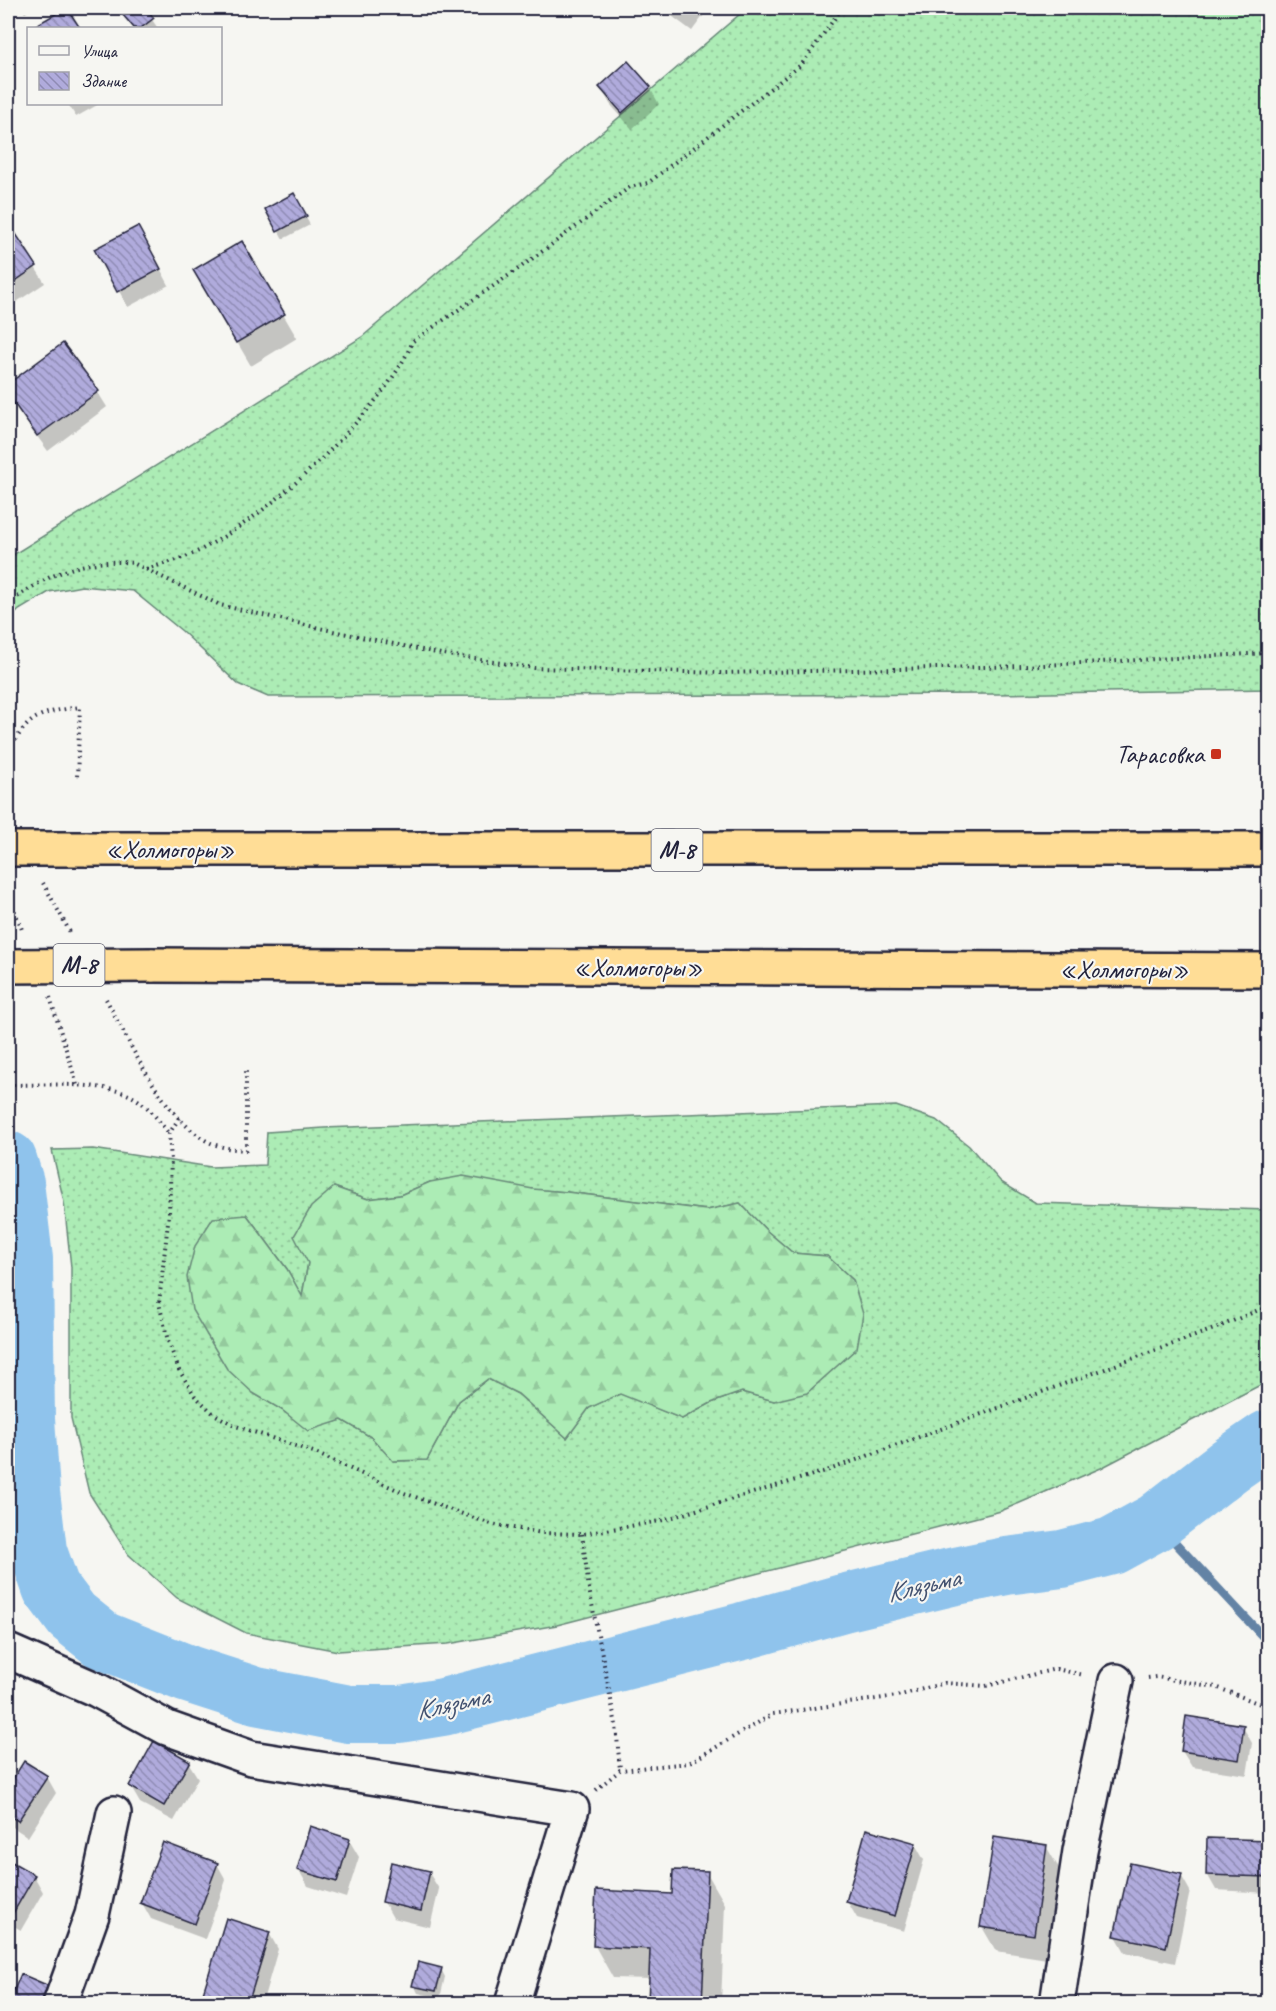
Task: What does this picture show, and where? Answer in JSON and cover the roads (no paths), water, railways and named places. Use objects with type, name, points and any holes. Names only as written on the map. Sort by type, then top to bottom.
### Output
[{"type":"highway","name":"«Холмогоры»","points":[[8,849],[1269,849]]},
{"type":"highway","name":"«Холмогоры»","points":[[8,966],[1269,970]]},
{"type":"lane","points":[[8,1651],[97,1690],[166,1728],[251,1758],[572,1809],[512,2004]]},
{"type":"lane","points":[[1057,2004],[1080,1851],[1116,1681]]},
{"type":"lane","points":[[60,2004],[92,1915],[114,1813]]},
{"type":"waterway","name":"Клязьма","points":[[8,1160],[15,1183],[24,1259],[26,1419],[31,1492],[38,1551],[51,1588],[72,1616],[102,1640],[188,1674],[256,1696],[349,1714],[400,1714],[443,1707],[951,1577],[1006,1566],[1062,1559],[1112,1546],[1156,1522],[1268,1439]]},
{"type":"waterway","points":[[1156,1522],[1268,1642]]},
{"type":"place","name":"Тарасовка","points":[[1216,754]]}]
